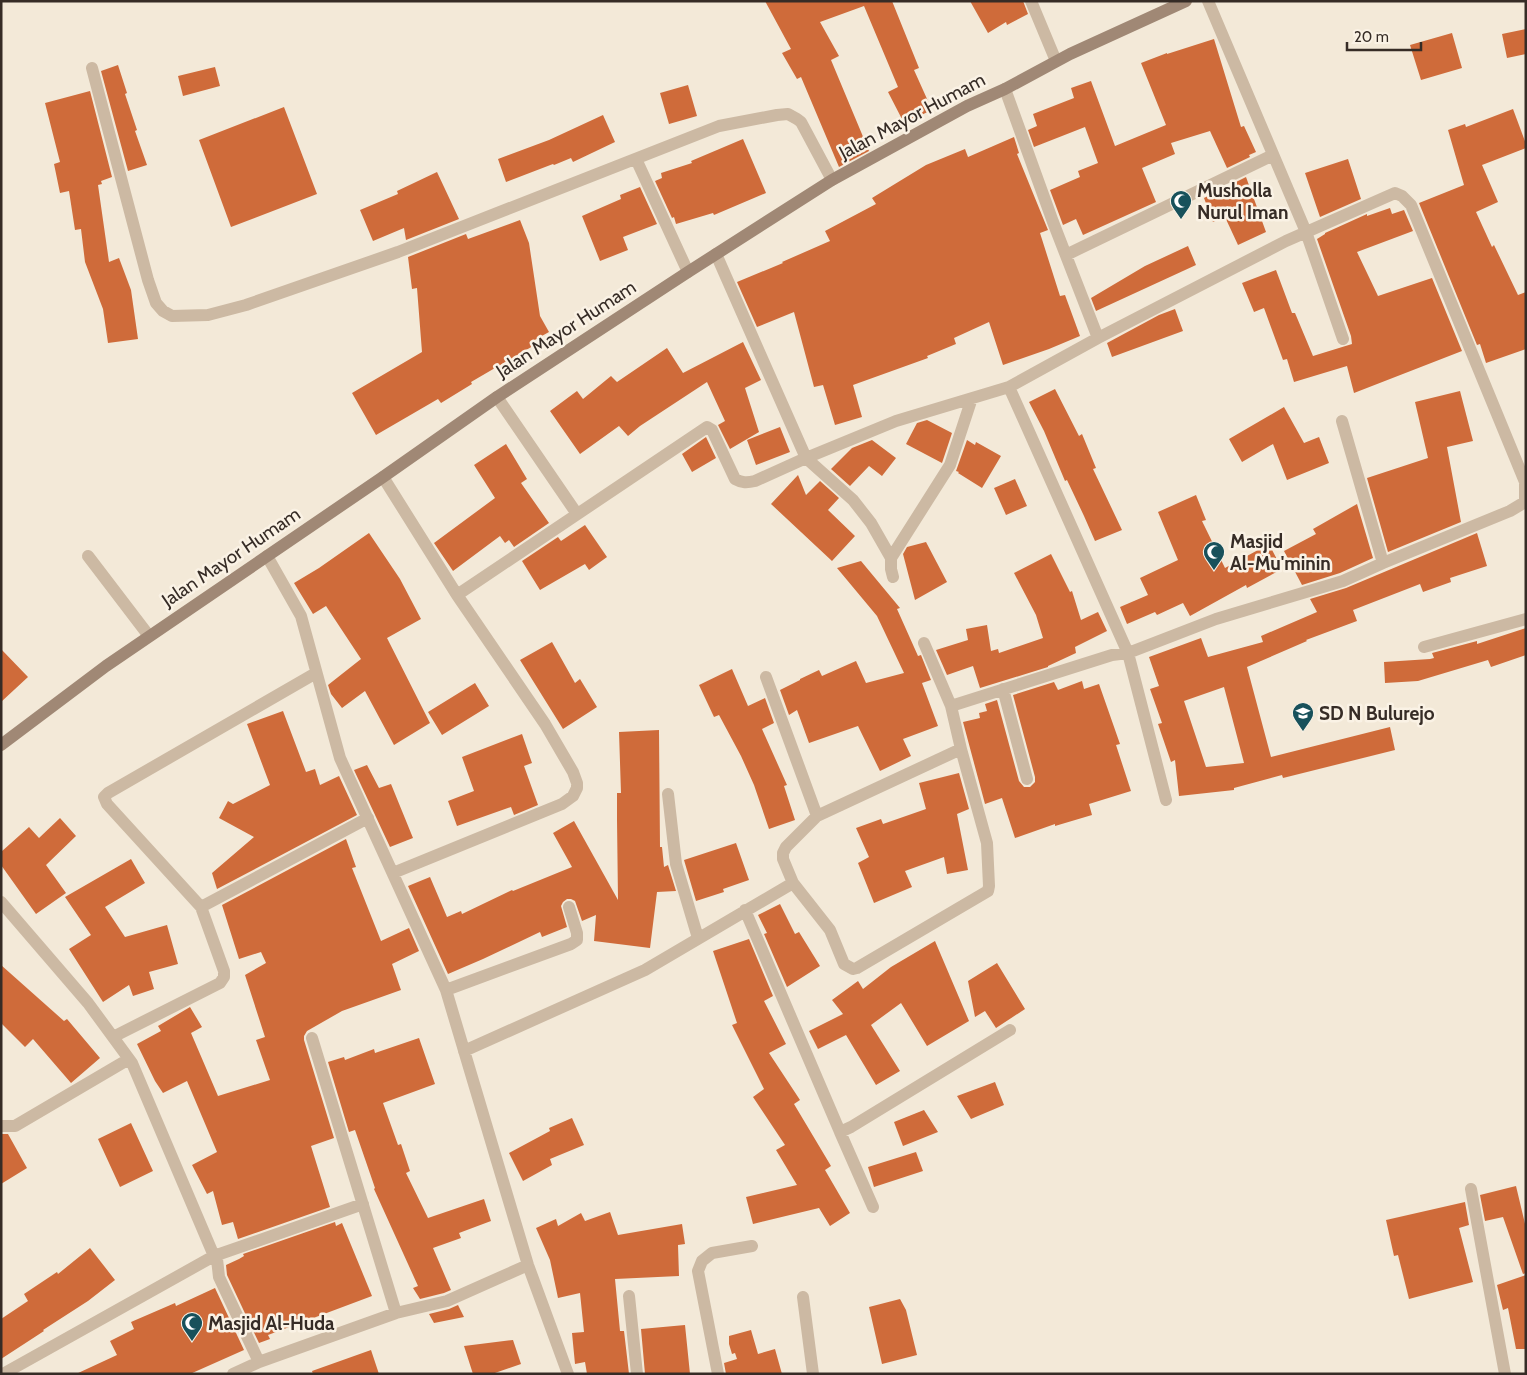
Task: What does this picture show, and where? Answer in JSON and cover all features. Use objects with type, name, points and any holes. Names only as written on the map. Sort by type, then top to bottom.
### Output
[{"type":"main road","name":"Jalan Mayor Humam","points":[[1,745],[106,666],[497,397],[832,180],[967,106],[1005,89],[1056,61],[1186,1]]},
{"type":"street","points":[[1032,1],[1056,61]]},
{"type":"street","points":[[1208,1],[1306,232],[1343,339]]},
{"type":"street","points":[[92,68],[148,280],[156,303],[163,311],[172,316],[208,315],[246,305],[398,252],[719,126],[788,114],[800,122],[832,180]]},
{"type":"street","points":[[1005,89],[1098,338]]},
{"type":"street","points":[[1066,255],[1273,155]]},
{"type":"street","points":[[636,159],[688,272]]},
{"type":"street","points":[[458,595],[707,427],[712,430],[735,478],[748,483],[755,481],[896,420],[1009,387],[1098,338],[1306,232],[1395,193],[1402,196],[1411,205],[1525,482],[1525,501],[1510,511],[1343,581],[1216,619],[1128,653],[1112,654],[952,706]]},
{"type":"street","points":[[716,254],[806,458],[853,500],[871,523],[891,558],[893,577]]},
{"type":"street","points":[[1009,387],[1128,653],[1166,800]]},
{"type":"street","points":[[497,397],[577,514]]},
{"type":"street","points":[[891,558],[950,465],[972,398]]},
{"type":"street","points":[[1342,421],[1383,563]]},
{"type":"street","points":[[383,477],[458,595],[545,724],[574,772],[577,783],[573,796],[562,804],[392,872]]},
{"type":"street","points":[[88,556],[149,636]]},
{"type":"street","points":[[267,556],[301,616],[340,758],[446,990],[528,1265],[568,1374]]},
{"type":"street","points":[[1424,647],[1526,619]]},
{"type":"street","points":[[924,643],[952,706],[961,749],[987,843],[988,891],[853,969],[844,964],[830,930],[793,883],[783,859],[783,853],[786,847],[817,816],[961,749]]},
{"type":"street","points":[[113,1036],[222,981],[224,971],[201,907],[107,804],[104,797],[116,788],[316,673]]},
{"type":"street","points":[[766,677],[817,816]]},
{"type":"street","points":[[1003,689],[1027,779]]},
{"type":"street","points":[[668,794],[676,864],[698,938]]},
{"type":"street","points":[[201,907],[368,818]]},
{"type":"street","points":[[464,1051],[645,970],[793,883]]},
{"type":"street","points":[[1,902],[88,1003],[132,1063],[214,1256],[217,1259],[219,1277],[259,1362]]},
{"type":"street","points":[[446,990],[571,944],[577,940],[577,933],[568,908]]},
{"type":"street","points":[[745,910],[873,1207]]},
{"type":"street","points":[[840,1132],[851,1128],[1010,1030]]},
{"type":"street","points":[[312,1038],[396,1313]]},
{"type":"street","points":[[1,1126],[16,1126],[129,1059]]},
{"type":"street","points":[[1471,1189],[1505,1374]]},
{"type":"street","points":[[3,1374],[214,1256],[363,1204]]},
{"type":"street","points":[[718,1374],[698,1272],[702,1261],[712,1253],[752,1246]]},
{"type":"street","points":[[233,1374],[259,1362],[396,1313],[447,1301],[528,1265]]},
{"type":"street","points":[[629,1296],[637,1374]]},
{"type":"street","points":[[803,1297],[813,1374]]},
{"type":"building","points":[[765,1],[892,1],[919,68],[914,70],[932,110],[904,123],[888,92],[898,87],[864,6],[820,22],[839,56],[831,60],[869,151],[839,167],[801,77],[797,79],[782,53],[791,49]]},
{"type":"building","points":[[970,1],[1023,1],[1028,14],[1007,25],[1006,22],[988,33]]},
{"type":"building","points":[[1526,29],[1526,54],[1507,58],[1502,34]]},
{"type":"building","points":[[1452,33],[1462,68],[1421,80],[1410,45]]},
{"type":"building","points":[[1214,39],[1241,127],[1244,126],[1256,152],[1227,168],[1210,131],[1171,143],[1175,154],[1142,168],[1156,202],[1083,235],[1076,219],[1063,225],[1050,190],[1080,177],[1078,171],[1098,163],[1085,127],[1034,147],[1028,130],[1037,126],[1033,114],[1074,98],[1071,88],[1091,81],[1115,146],[1166,125],[1141,63]]},
{"type":"building","points":[[118,65],[137,130],[135,131],[147,165],[128,171],[101,71]]},
{"type":"building","points":[[215,67],[220,86],[183,96],[178,76]]},
{"type":"building","points":[[688,85],[697,116],[669,124],[660,93]]},
{"type":"building","points":[[90,91],[112,177],[101,181],[102,184],[98,185],[109,262],[119,258],[131,290],[138,339],[108,343],[103,309],[85,262],[81,229],[75,230],[69,191],[60,193],[54,164],[60,162],[45,103]]},
{"type":"building","points":[[284,107],[317,194],[231,227],[199,140]]},
{"type":"building","points":[[1513,109],[1526,148],[1482,165],[1498,202],[1476,212],[1492,247],[1494,245],[1518,295],[1526,292],[1526,349],[1486,363],[1480,344],[1477,345],[1419,203],[1464,185],[1448,130],[1465,124],[1466,127]]},
{"type":"building","points":[[603,115],[615,142],[573,162],[571,158],[506,182],[498,159],[549,140]]},
{"type":"building","points":[[1014,137],[1019,153],[1017,154],[1048,230],[1040,233],[1060,296],[1065,295],[1080,336],[1003,365],[989,322],[954,338],[956,344],[927,356],[928,358],[853,385],[862,417],[835,425],[823,385],[814,387],[794,312],[757,327],[737,282],[830,241],[825,231],[876,204],[872,198],[926,165],[965,149],[968,157]]},
{"type":"building","points":[[743,139],[766,193],[714,215],[713,213],[676,224],[655,181],[662,178],[661,173],[692,163],[691,161]]},
{"type":"building","points":[[1348,159],[1361,199],[1320,217],[1305,173]]},
{"type":"building","points":[[437,172],[459,219],[406,240],[404,228],[373,241],[360,210],[398,194],[397,191]]},
{"type":"building","points":[[1246,177],[1266,232],[1238,245],[1225,217],[1213,222],[1204,198]]},
{"type":"building","points":[[640,187],[657,224],[623,237],[628,250],[600,261],[582,216],[621,199],[620,195]]},
{"type":"building","points":[[1390,208],[1392,214],[1404,210],[1413,231],[1357,252],[1378,296],[1432,278],[1462,351],[1354,393],[1347,366],[1294,382],[1287,359],[1283,360],[1264,308],[1254,312],[1242,283],[1276,270],[1292,313],[1295,313],[1313,356],[1352,344],[1351,336],[1317,239],[1325,233],[1367,214],[1367,216]]},
{"type":"building","points":[[520,220],[529,243],[540,316],[549,332],[531,342],[533,346],[471,382],[472,384],[441,403],[438,399],[376,435],[352,393],[422,352],[417,288],[412,289],[408,257],[466,234],[468,239]]},
{"type":"building","points":[[1188,246],[1196,265],[1096,311],[1091,298],[1145,266]]},
{"type":"building","points":[[1175,309],[1183,331],[1112,357],[1107,343],[1159,315]]},
{"type":"building","points":[[743,342],[761,380],[745,388],[759,432],[730,449],[718,425],[725,421],[707,382],[628,436],[619,426],[580,454],[550,411],[577,391],[583,399],[611,376],[617,382],[667,348],[683,373]]},
{"type":"building","points":[[1055,389],[1079,436],[1082,434],[1096,468],[1093,469],[1122,530],[1095,541],[1029,402]]},
{"type":"building","points":[[1460,391],[1473,441],[1447,447],[1461,522],[1388,552],[1367,478],[1428,458],[1415,402]]},
{"type":"building","points":[[1284,407],[1304,443],[1319,437],[1329,463],[1287,480],[1273,444],[1242,462],[1229,439]]},
{"type":"building","points":[[927,420],[952,433],[942,463],[906,444],[917,423]]},
{"type":"building","points":[[780,427],[790,452],[756,465],[747,440]]},
{"type":"building","points":[[706,437],[716,458],[692,472],[682,454]]},
{"type":"building","points":[[872,440],[896,458],[882,476],[869,466],[850,486],[831,469],[852,448]]},
{"type":"building","points":[[967,440],[975,445],[976,442],[1001,456],[982,488],[956,471]]},
{"type":"building","points":[[506,444],[527,479],[521,483],[549,523],[514,547],[509,540],[505,543],[500,536],[453,571],[434,543],[495,498],[474,465]]},
{"type":"building","points":[[798,475],[806,495],[820,481],[839,498],[828,510],[855,536],[832,561],[771,504]]},
{"type":"building","points":[[1015,479],[1027,506],[1006,515],[994,488]]},
{"type":"building","points":[[1196,495],[1206,520],[1202,521],[1225,568],[1269,544],[1282,569],[1247,588],[1246,585],[1190,616],[1183,603],[1157,615],[1155,612],[1127,624],[1120,607],[1148,595],[1140,578],[1178,560],[1158,512]]},
{"type":"building","points":[[1357,504],[1373,558],[1340,573],[1302,585],[1284,551],[1316,534],[1313,529]]},
{"type":"building","points":[[585,525],[607,557],[589,570],[585,564],[540,590],[522,561],[558,537],[561,541]]},
{"type":"building","points":[[369,533],[400,579],[421,619],[387,638],[430,723],[394,745],[365,691],[342,708],[331,694],[328,685],[361,659],[326,606],[313,614],[294,583]]},
{"type":"building","points":[[1477,533],[1487,566],[1450,578],[1451,582],[1423,592],[1420,584],[1353,610],[1357,621],[1306,640],[1247,667],[1271,757],[1390,727],[1395,750],[1283,778],[1282,775],[1234,788],[1234,790],[1179,796],[1175,760],[1171,762],[1158,724],[1162,723],[1150,689],[1159,686],[1149,657],[1201,638],[1208,657],[1263,642],[1261,636],[1317,612],[1310,599],[1346,588]],"holes":[[[1224,687],[1244,763],[1206,767],[1184,701]]]},
{"type":"building","points":[[926,542],[947,582],[915,600],[903,554],[907,547]]},
{"type":"building","points":[[1051,554],[1070,592],[1072,591],[1081,620],[1098,612],[1107,631],[1075,647],[1076,653],[1048,667],[980,688],[973,666],[947,675],[936,650],[968,640],[966,629],[987,625],[991,651],[998,649],[999,653],[1043,638],[1036,615],[1014,573]]},
{"type":"building","points":[[861,561],[900,608],[897,609],[918,656],[921,655],[931,680],[922,683],[938,726],[903,739],[911,756],[880,771],[858,726],[809,743],[797,710],[789,715],[780,690],[819,670],[822,676],[856,661],[866,683],[904,673],[877,616],[837,568]]},
{"type":"building","points":[[1526,628],[1526,655],[1491,667],[1488,660],[1418,681],[1385,683],[1384,662],[1430,659],[1434,658],[1432,653],[1477,641],[1477,644]]},
{"type":"building","points":[[552,642],[575,683],[580,679],[597,707],[563,729],[520,660]]},
{"type":"building","points":[[1,649],[28,677],[1,702]]},
{"type":"building","points":[[732,669],[748,706],[765,698],[774,723],[762,729],[787,785],[784,786],[795,820],[769,829],[754,785],[741,756],[719,715],[714,717],[699,685]]},
{"type":"building","points":[[1082,681],[1084,689],[1099,684],[1120,744],[1116,745],[1131,791],[1089,804],[1092,815],[1055,826],[1055,824],[1015,838],[1002,798],[985,804],[963,722],[980,718],[979,713],[987,711],[985,704],[997,700],[1019,781],[1024,787],[1030,787],[1035,782],[1035,777],[1013,695],[1054,682],[1058,690]]},
{"type":"building","points":[[475,683],[489,706],[442,735],[428,712]]},
{"type":"building","points":[[283,711],[306,772],[315,769],[320,785],[339,776],[357,815],[217,889],[212,873],[254,837],[219,818],[228,801],[233,804],[270,785],[247,724]]},
{"type":"building","points":[[659,730],[660,847],[662,847],[664,867],[668,865],[676,891],[657,892],[650,948],[594,941],[596,915],[582,921],[575,901],[567,899],[561,906],[567,927],[542,937],[540,932],[448,974],[408,886],[430,877],[447,917],[461,911],[462,914],[512,890],[572,867],[553,833],[574,821],[618,900],[617,793],[621,793],[619,732]]},
{"type":"building","points":[[522,734],[532,763],[524,766],[538,805],[514,815],[511,807],[457,826],[448,801],[474,791],[462,757]]},
{"type":"building","points":[[367,765],[379,788],[391,784],[413,838],[390,847],[354,770]]},
{"type":"building","points":[[959,773],[969,809],[957,814],[968,870],[947,874],[944,857],[905,871],[912,887],[874,903],[858,863],[869,857],[856,828],[881,819],[883,824],[926,809],[919,783]]},
{"type":"building","points":[[60,818],[76,836],[46,865],[66,893],[36,914],[1,865],[1,852],[29,827],[39,838]]},
{"type":"building","points":[[346,839],[356,867],[352,868],[381,941],[409,928],[419,951],[392,964],[401,990],[342,1011],[307,1031],[304,1036],[334,1138],[311,1146],[330,1207],[238,1239],[233,1222],[222,1225],[213,1191],[207,1194],[192,1165],[217,1152],[187,1081],[163,1093],[137,1044],[161,1031],[158,1026],[190,1007],[202,1027],[191,1033],[218,1096],[270,1080],[256,1040],[265,1037],[245,975],[266,963],[261,952],[239,959],[222,905]]},
{"type":"building","points":[[736,843],[749,880],[723,889],[724,892],[696,901],[684,860]]},
{"type":"building","points":[[131,859],[145,883],[105,907],[125,937],[167,925],[178,964],[149,972],[154,989],[133,996],[129,985],[103,1002],[69,949],[91,935],[65,897]]},
{"type":"building","points":[[780,904],[795,934],[799,932],[820,966],[787,987],[764,934],[767,933],[758,915]]},
{"type":"building","points":[[749,939],[773,996],[764,1001],[786,1044],[769,1053],[800,1100],[794,1104],[831,1166],[825,1170],[850,1213],[830,1226],[819,1208],[753,1224],[746,1197],[797,1185],[776,1150],[785,1145],[753,1097],[764,1089],[732,1025],[737,1023],[713,951]]},
{"type":"building","points":[[935,941],[969,1021],[927,1046],[901,1003],[871,1025],[900,1071],[876,1085],[846,1035],[818,1049],[809,1031],[843,1014],[832,1000],[858,981],[863,989],[891,967]]},
{"type":"building","points":[[997,963],[1025,1009],[996,1028],[985,1011],[975,1017],[968,981]]},
{"type":"building","points":[[1,965],[64,1021],[67,1019],[100,1058],[71,1083],[33,1039],[25,1047],[1,1023]]},
{"type":"building","points":[[419,1038],[435,1084],[383,1103],[398,1145],[401,1144],[410,1171],[406,1173],[428,1218],[484,1199],[491,1221],[459,1233],[461,1238],[433,1248],[451,1290],[420,1299],[413,1288],[418,1286],[374,1189],[355,1130],[349,1132],[328,1062],[344,1057],[345,1060],[374,1049],[375,1053]]},
{"type":"building","points":[[995,1082],[1004,1105],[971,1119],[957,1096]]},
{"type":"building","points":[[924,1110],[938,1132],[903,1146],[894,1122]]},
{"type":"building","points":[[572,1118],[584,1145],[550,1159],[552,1165],[523,1181],[509,1153],[550,1131],[549,1128]]},
{"type":"building","points":[[131,1123],[153,1171],[120,1187],[98,1139]]},
{"type":"building","points":[[1,1134],[8,1134],[27,1168],[1,1184]]},
{"type":"building","points":[[916,1152],[923,1171],[874,1187],[868,1167]]},
{"type":"building","points":[[1516,1186],[1526,1228],[1526,1273],[1523,1274],[1503,1217],[1485,1221],[1480,1195]]},
{"type":"building","points":[[1465,1202],[1469,1225],[1459,1228],[1473,1282],[1409,1299],[1398,1255],[1394,1256],[1386,1220]]},
{"type":"building","points":[[610,1212],[618,1235],[682,1224],[685,1244],[678,1245],[679,1276],[615,1279],[620,1331],[624,1331],[629,1374],[587,1374],[585,1362],[575,1364],[572,1333],[584,1332],[580,1293],[558,1298],[550,1260],[536,1228],[556,1219],[558,1226],[581,1213],[585,1221]]},
{"type":"building","points":[[335,1222],[336,1226],[342,1223],[372,1296],[268,1335],[270,1339],[259,1343],[227,1275],[226,1265],[244,1256],[243,1254]]},
{"type":"building","points":[[90,1248],[115,1280],[88,1301],[1,1359],[1,1319],[28,1301],[24,1294],[57,1272],[58,1274]]},
{"type":"building","points":[[1526,1275],[1526,1349],[1516,1349],[1508,1308],[1503,1310],[1497,1285]]},
{"type":"building","points":[[215,1288],[244,1350],[190,1374],[76,1374],[117,1355],[110,1341],[134,1329],[131,1322],[175,1303],[176,1306]]},
{"type":"building","points":[[900,1299],[906,1310],[917,1355],[882,1364],[869,1307]]},
{"type":"building","points":[[458,1305],[464,1317],[434,1323],[429,1314],[449,1309]]},
{"type":"building","points":[[685,1325],[690,1374],[645,1374],[641,1329]]},
{"type":"building","points":[[751,1330],[758,1354],[775,1349],[782,1374],[726,1374],[724,1363],[737,1359],[735,1353],[732,1354],[729,1336]]},
{"type":"building","points":[[513,1340],[521,1364],[492,1374],[473,1374],[464,1346]]},
{"type":"building","points":[[371,1350],[379,1374],[313,1374],[312,1371]]},
{"type":"place","name":"Musholla Nurul Iman","points":[[1181,220]]},
{"type":"place","name":"Masjid Al-Mu'minin","points":[[1214,571]]},
{"type":"place","name":"SD N Bulurejo","points":[[1303,732]]},
{"type":"place","name":"Masjid Al-Huda","points":[[192,1342]]}]
